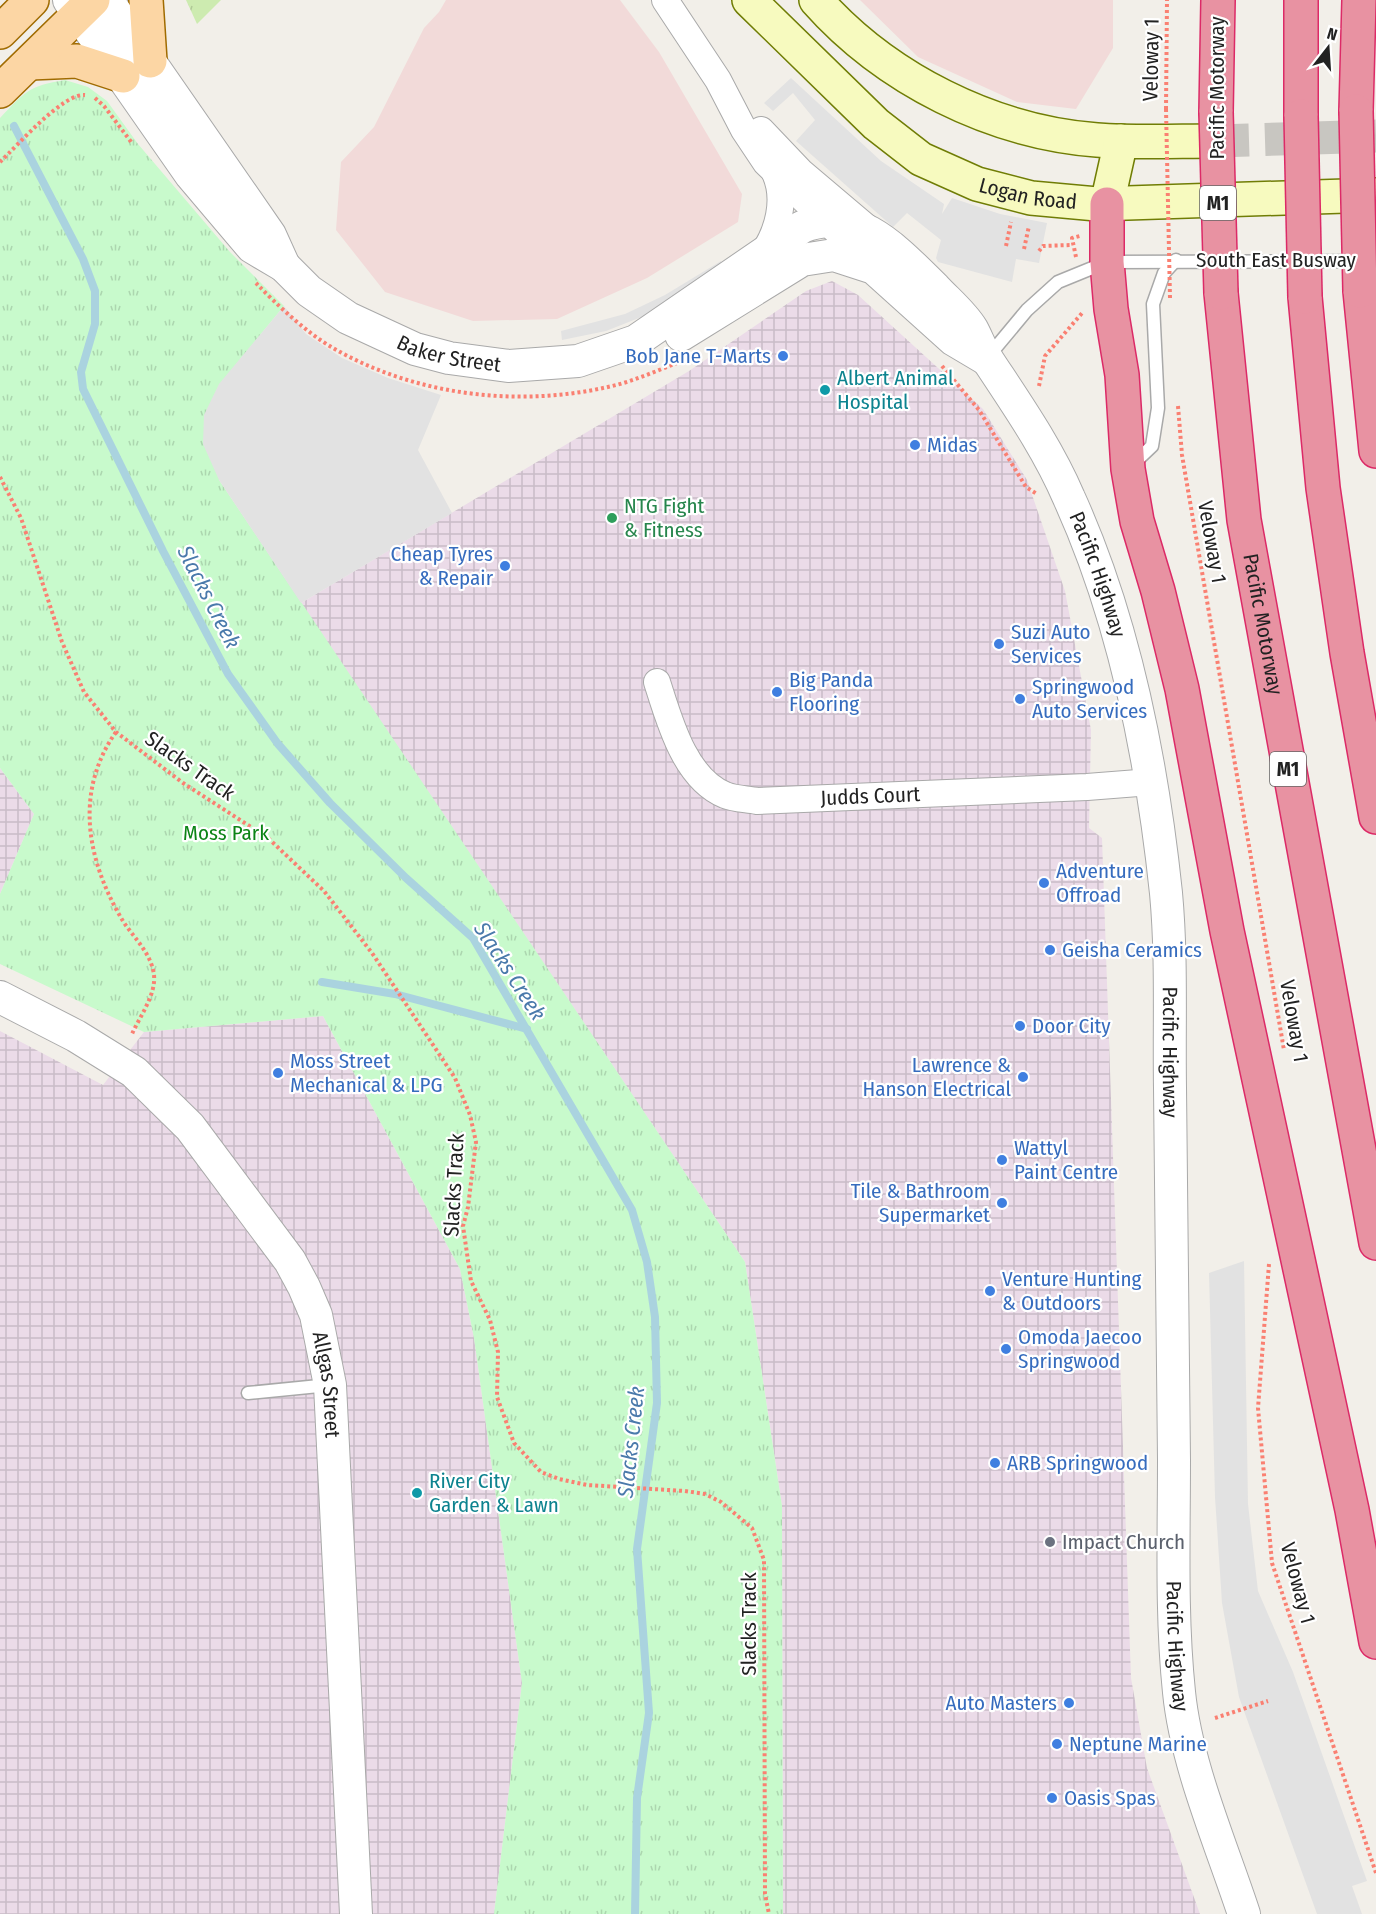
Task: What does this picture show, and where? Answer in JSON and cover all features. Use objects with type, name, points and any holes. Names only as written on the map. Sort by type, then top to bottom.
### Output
[{"type":"highway","name":"Pacific Motorway","points":[[1218,0],[1216,127],[1221,293],[1244,520],[1376,1243]]},
{"type":"highway","points":[[1301,0],[1305,297],[1323,488],[1347,653],[1376,817]]},
{"type":"highway","points":[[1359,0],[1356,111],[1360,291],[1376,451]]},
{"type":"highway","points":[[1107,204],[1107,262],[1122,375],[1128,469],[1137,521],[1158,591],[1182,689],[1227,931],[1349,1499],[1376,1642]]},
{"type":"main road","points":[[0,32],[32,0]]},
{"type":"main road","points":[[30,63],[76,62],[136,69],[146,0]]},
{"type":"main road","name":"Logan Road","points":[[749,0],[876,124],[921,159],[977,184],[1055,201],[1107,204],[1376,195]]},
{"type":"main road","points":[[816,0],[850,34],[887,62],[928,88],[974,111],[1039,132],[1121,141],[1216,127]]},
{"type":"main road","points":[[0,92],[87,3]]},
{"type":"main road","points":[[1107,204],[1121,141]]},
{"type":"street","points":[[665,0],[717,80],[740,123],[769,157],[831,223],[860,225],[882,252]]},
{"type":"street","name":"Baker Street","points":[[87,3],[136,69],[270,235],[284,266],[309,291],[348,318],[389,339],[449,358],[508,366],[578,361],[636,341],[798,229],[831,223]]},
{"type":"street","points":[[769,157],[820,190],[882,252]]},
{"type":"street","points":[[762,255],[773,236],[778,218],[780,195],[769,157]]},
{"type":"street","points":[[820,190],[834,205],[831,223]]},
{"type":"street","name":"Baker Street","points":[[636,341],[667,341],[682,335],[802,260],[823,244],[831,223]]},
{"type":"street","name":"Baker Street","points":[[802,260],[817,255],[882,252]]},
{"type":"street","name":"Pacific Highway","points":[[882,252],[970,326],[986,359],[1014,397],[1056,469],[1078,519],[1118,634],[1150,782],[1166,897],[1171,1160],[1173,1585],[1179,1695],[1190,1758],[1244,1914]]},
{"type":"street","name":"Judds Court","points":[[657,682],[679,746],[698,774],[724,795],[757,801],[1150,782]]},
{"type":"street","name":"Allgas Street","points":[[0,998],[76,1036],[134,1072],[190,1126],[290,1261],[316,1315],[330,1385],[356,1914]]},
{"type":"lane","name":"South East Busway","points":[[1128,469],[1152,446],[1158,408],[1153,304],[1164,273],[1176,260]]},
{"type":"lane","name":"South East Busway","points":[[986,359],[1027,310],[1058,282],[1107,262],[1376,261]]},
{"type":"lane","points":[[248,1393],[330,1385]]},
{"type":"path","name":"Veloway 1","points":[[1167,0],[1166,109],[1170,309]]},
{"type":"path","points":[[0,162],[59,106],[80,95],[92,96],[104,106],[133,144]]},
{"type":"path","points":[[1006,246],[1011,219]]},
{"type":"path","points":[[1024,249],[1030,222]]},
{"type":"path","points":[[1039,251],[1043,246],[1071,245]]},
{"type":"path","points":[[939,363],[979,410],[1026,487]]},
{"type":"path","name":"Veloway 1","points":[[1177,399],[1182,455],[1286,1059]]},
{"type":"path","name":"Slacks Track","points":[[0,477],[21,518],[62,642],[84,692],[116,732],[183,783],[268,838],[324,891],[388,978],[455,1078],[470,1114],[476,1142],[463,1226],[471,1281],[490,1320],[498,1352],[496,1397],[514,1443],[528,1461],[541,1472],[587,1485],[705,1494],[738,1515],[752,1528],[764,1560],[765,1894],[769,1914]]},
{"type":"path","points":[[116,732],[102,752],[94,780],[89,799],[89,829],[104,885],[121,918],[143,947],[154,974],[153,992],[132,1034]]},
{"type":"path","name":"Veloway 1","points":[[1269,1254],[1258,1408],[1272,1563],[1376,1873]]},
{"type":"path","points":[[1215,1719],[1268,1701]]},
{"type":"shaded area","points":[[446,0],[620,0],[659,52],[742,194],[738,222],[647,278],[557,319],[473,321],[385,292],[336,230],[341,162],[374,127],[424,28],[439,12]]},
{"type":"shaded area","points":[[860,0],[1113,0],[1113,48],[1076,109],[1017,102],[918,57]]},
{"type":"shaded area","points":[[791,78],[881,161],[944,204],[942,214],[952,198],[1000,214],[1047,223],[1039,263],[1016,259],[1012,282],[938,262],[936,258],[941,240],[907,213],[893,227],[796,141],[815,120],[793,93],[773,111],[764,103]]},
{"type":"shaded area","points":[[721,261],[726,268],[649,314],[606,331],[562,340],[561,331],[625,314],[665,295]]},
{"type":"shaded area","points":[[832,281],[858,295],[983,409],[1027,480],[1065,591],[1091,730],[1089,828],[1102,838],[1131,1678],[1147,1768],[1200,1914],[783,1914],[782,1506],[745,1262],[301,603],[689,371],[806,291]]},
{"type":"shaded area","points":[[284,306],[306,334],[342,358],[388,378],[441,395],[418,450],[452,513],[301,603],[219,480],[203,444],[204,415],[219,384]]},
{"type":"shaded area","points":[[0,768],[34,814],[0,894]]},
{"type":"shaded area","points":[[323,1016],[460,1269],[474,1338],[522,1683],[494,1914],[0,1914],[0,1031],[103,1085],[144,1032]]},
{"type":"shaded area","points":[[1244,1261],[1248,1504],[1258,1591],[1293,1672],[1367,1881],[1352,1886],[1362,1914],[1317,1914],[1239,1697],[1222,1603],[1215,1497],[1209,1273]]},
{"type":"green space","points":[[186,0],[221,0],[197,24]]},
{"type":"green space","name":"Moss Park","points":[[65,80],[88,87],[107,101],[138,144],[230,252],[284,306],[220,384],[219,480],[745,1262],[782,1506],[783,1914],[494,1914],[522,1683],[474,1338],[460,1269],[323,1016],[144,1032],[0,964],[0,894],[34,814],[0,768],[0,118],[28,92],[43,85]]},
{"type":"waterway","name":"Slacks Creek","points":[[14,126],[83,259],[95,291],[95,324],[81,372],[83,389],[163,551],[228,674],[278,744],[330,803],[406,878],[473,938],[632,1210],[647,1262],[655,1317],[657,1403],[637,1549],[649,1713],[637,1798],[635,1914]]},
{"type":"waterway","points":[[322,982],[395,994],[527,1029]]},
{"type":"tunnel","points":[[1216,141],[1376,136]]},
{"type":"place","name":"Bob Jane T-Marts","points":[[783,356]]},
{"type":"place","name":"Albert Animal Hospital","points":[[825,390]]},
{"type":"place","name":"Midas","points":[[915,445]]},
{"type":"place","name":"NTG Fight & Fitness","points":[[612,518]]},
{"type":"place","name":"Cheap Tyres & Repair","points":[[505,566]]},
{"type":"place","name":"Suzi Auto Services","points":[[999,644]]},
{"type":"place","name":"Big Panda Flooring","points":[[777,692]]},
{"type":"place","name":"Springwood Auto Services","points":[[1020,699]]},
{"type":"place","name":"Adventure Offroad","points":[[1044,883]]},
{"type":"place","name":"Geisha Ceramics","points":[[1050,950]]},
{"type":"place","name":"Door City","points":[[1020,1026]]},
{"type":"place","name":"Moss Street Mechanical & LPG","points":[[278,1073]]},
{"type":"place","name":"Lawrence & Hanson Electrical","points":[[1023,1077]]},
{"type":"place","name":"Wattyl Paint Centre","points":[[1002,1160]]},
{"type":"place","name":"Tile & Bathroom Supermarket","points":[[1002,1203]]},
{"type":"place","name":"Venture Hunting & Outdoors","points":[[990,1291]]},
{"type":"place","name":"Omoda Jaecoo Springwood","points":[[1006,1349]]},
{"type":"place","name":"ARB Springwood","points":[[995,1463]]},
{"type":"place","name":"River City Garden & Lawn","points":[[417,1493]]},
{"type":"place","name":"Impact Church","points":[[1050,1542]]},
{"type":"place","name":"Auto Masters","points":[[1069,1703]]},
{"type":"place","name":"Neptune Marine","points":[[1057,1744]]},
{"type":"place","name":"Oasis Spas","points":[[1052,1798]]}]
